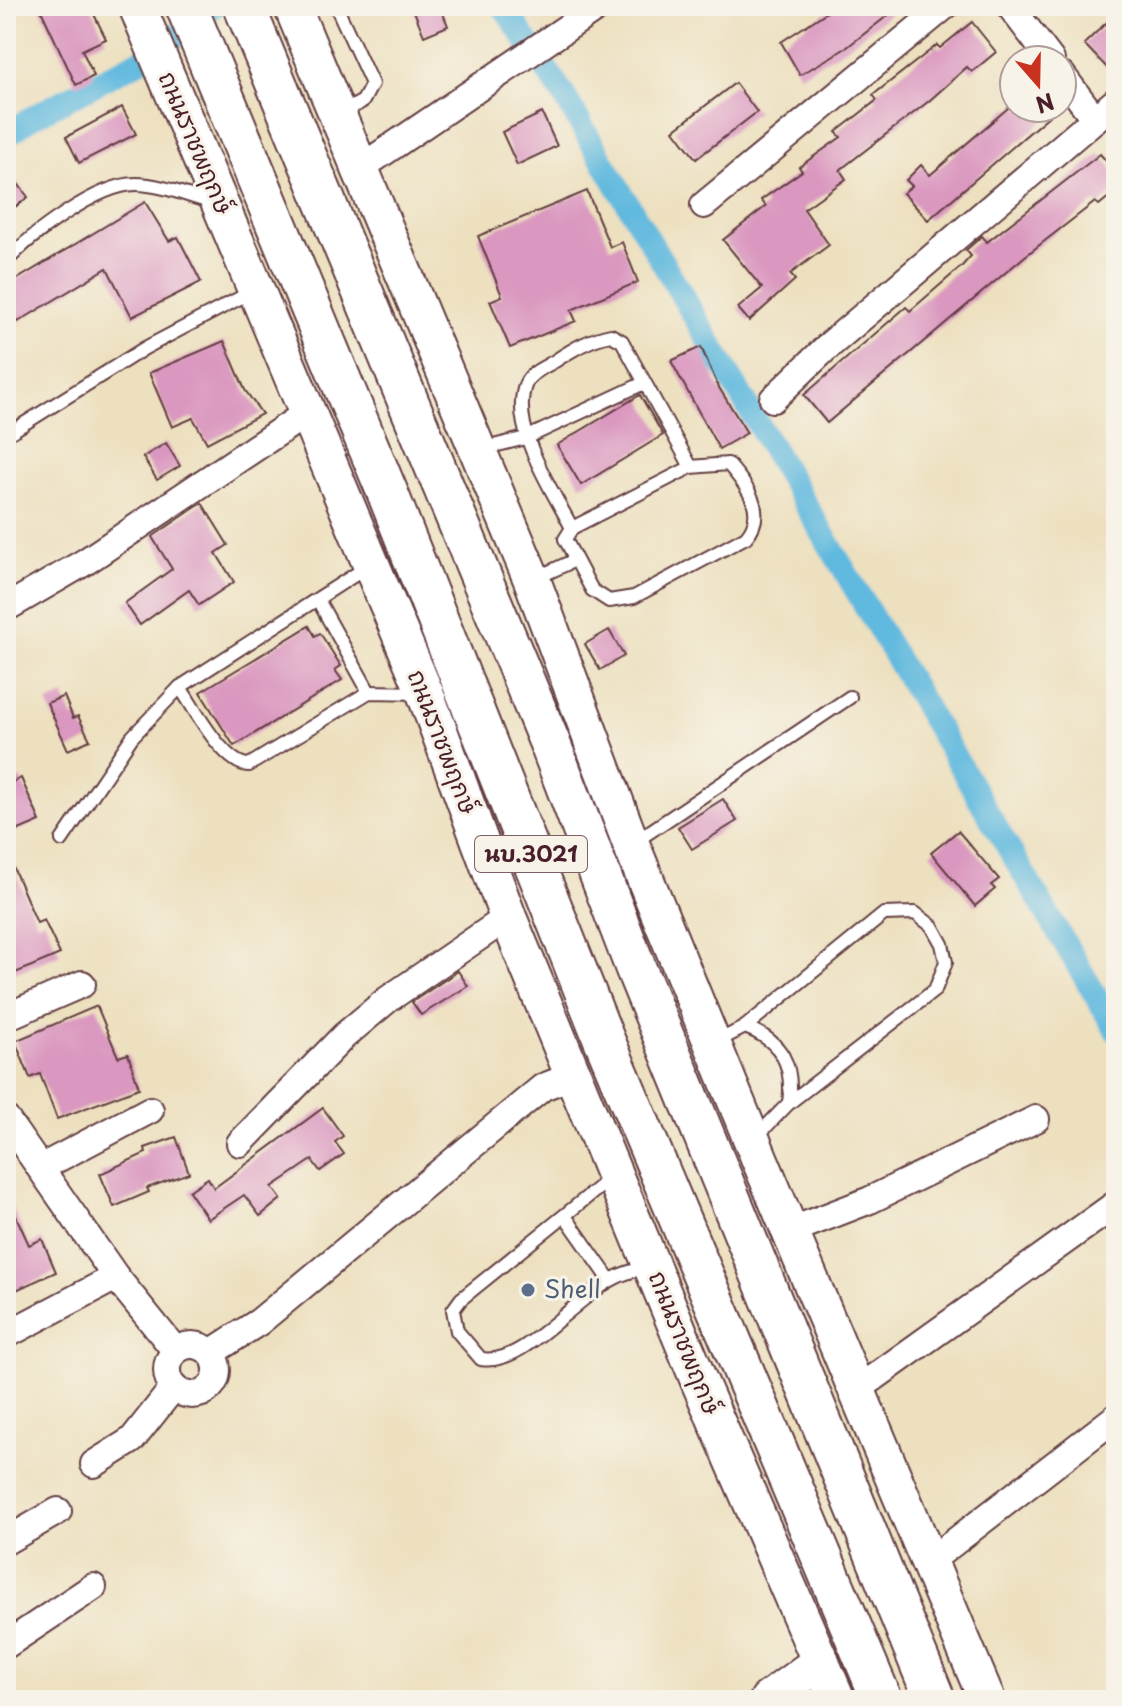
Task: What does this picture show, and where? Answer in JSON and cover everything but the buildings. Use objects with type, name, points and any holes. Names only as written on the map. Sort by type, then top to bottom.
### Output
[{"type":"main road","name":"ถนนราชพฤกษ์","points":[[137,6],[425,693],[508,917],[837,1700]]},
{"type":"main road","name":"ถนนราชพฤกษ์","points":[[186,6],[388,494],[603,1037],[882,1700]]},
{"type":"main road","name":"นบ.3021","points":[[244,6],[549,741],[636,969],[935,1700]]},
{"type":"main road","points":[[292,6],[362,167],[532,580],[631,844],[729,1035],[756,1150],[987,1700]]},
{"type":"main road","points":[[529,965],[649,1143]]},
{"type":"main road","points":[[636,969],[756,1150]]},
{"type":"main road","points":[[768,1700],[821,1661]]},
{"type":"street","points":[[704,205],[945,6]]},
{"type":"street","points":[[1010,6],[1039,44]]},
{"type":"street","points":[[362,167],[589,13]]},
{"type":"street","points":[[1078,96],[1095,119]]},
{"type":"street","points":[[773,399],[826,348],[1116,101]]},
{"type":"street","points":[[6,608],[85,562],[307,413]]},
{"type":"street","points":[[240,1143],[366,1018],[508,917]]},
{"type":"street","points":[[6,1017],[82,984]]},
{"type":"street","points":[[212,1352],[259,1322],[543,1087],[574,1075]]},
{"type":"street","points":[[24,1160],[150,1110]]},
{"type":"street","points":[[6,1119],[24,1160],[175,1350]]},
{"type":"street","points":[[790,1231],[870,1200],[1036,1119]]},
{"type":"street","points":[[858,1389],[1116,1204]]},
{"type":"street","points":[[6,1335],[116,1277]]},
{"type":"street","points":[[194,1344],[212,1352],[218,1371],[210,1389],[191,1396],[173,1388],[166,1369],[175,1350],[194,1344]]},
{"type":"street","points":[[94,1464],[132,1440],[173,1388]]},
{"type":"street","points":[[930,1561],[1116,1417]]},
{"type":"street","points":[[6,1541],[58,1511]]},
{"type":"street","points":[[6,1645],[93,1587]]},
{"type":"lane","points":[[336,6],[372,84],[363,101],[339,115]]},
{"type":"lane","points":[[6,262],[21,245],[91,198],[121,186],[137,184],[221,205]]},
{"type":"lane","points":[[6,435],[145,348],[256,290]]},
{"type":"lane","points":[[572,528],[526,438],[523,401],[526,383],[534,373],[597,338],[611,335],[622,341],[691,467]]},
{"type":"lane","points":[[478,450],[526,438],[644,383]]},
{"type":"lane","points":[[724,463],[735,472],[757,508],[755,526],[746,537],[634,597],[609,601],[592,590],[575,560],[565,539],[572,528],[691,467],[724,463]]},
{"type":"lane","points":[[532,580],[575,560]]},
{"type":"lane","points":[[62,840],[132,737],[180,687],[370,565]]},
{"type":"lane","points":[[318,600],[369,692]]},
{"type":"lane","points":[[180,687],[226,753],[240,765],[249,765],[369,692],[425,693]]},
{"type":"lane","points":[[631,844],[850,697]]},
{"type":"lane","points":[[729,1035],[884,914],[915,913],[932,926],[942,944],[946,962],[935,990],[789,1103],[756,1150]]},
{"type":"lane","points":[[729,1035],[776,1043],[786,1057],[792,1080],[789,1103]]},
{"type":"lane","points":[[615,1175],[461,1299],[453,1310],[457,1331],[481,1359],[506,1358],[610,1280],[637,1269],[654,1269]]},
{"type":"lane","points":[[565,1216],[610,1280]]},
{"type":"waterway","points":[[6,136],[29,119],[156,52],[214,6]]},
{"type":"waterway","points":[[503,6],[563,94],[1116,1030]]},
{"type":"place","name":"Shell","points":[[528,1290]]}]
